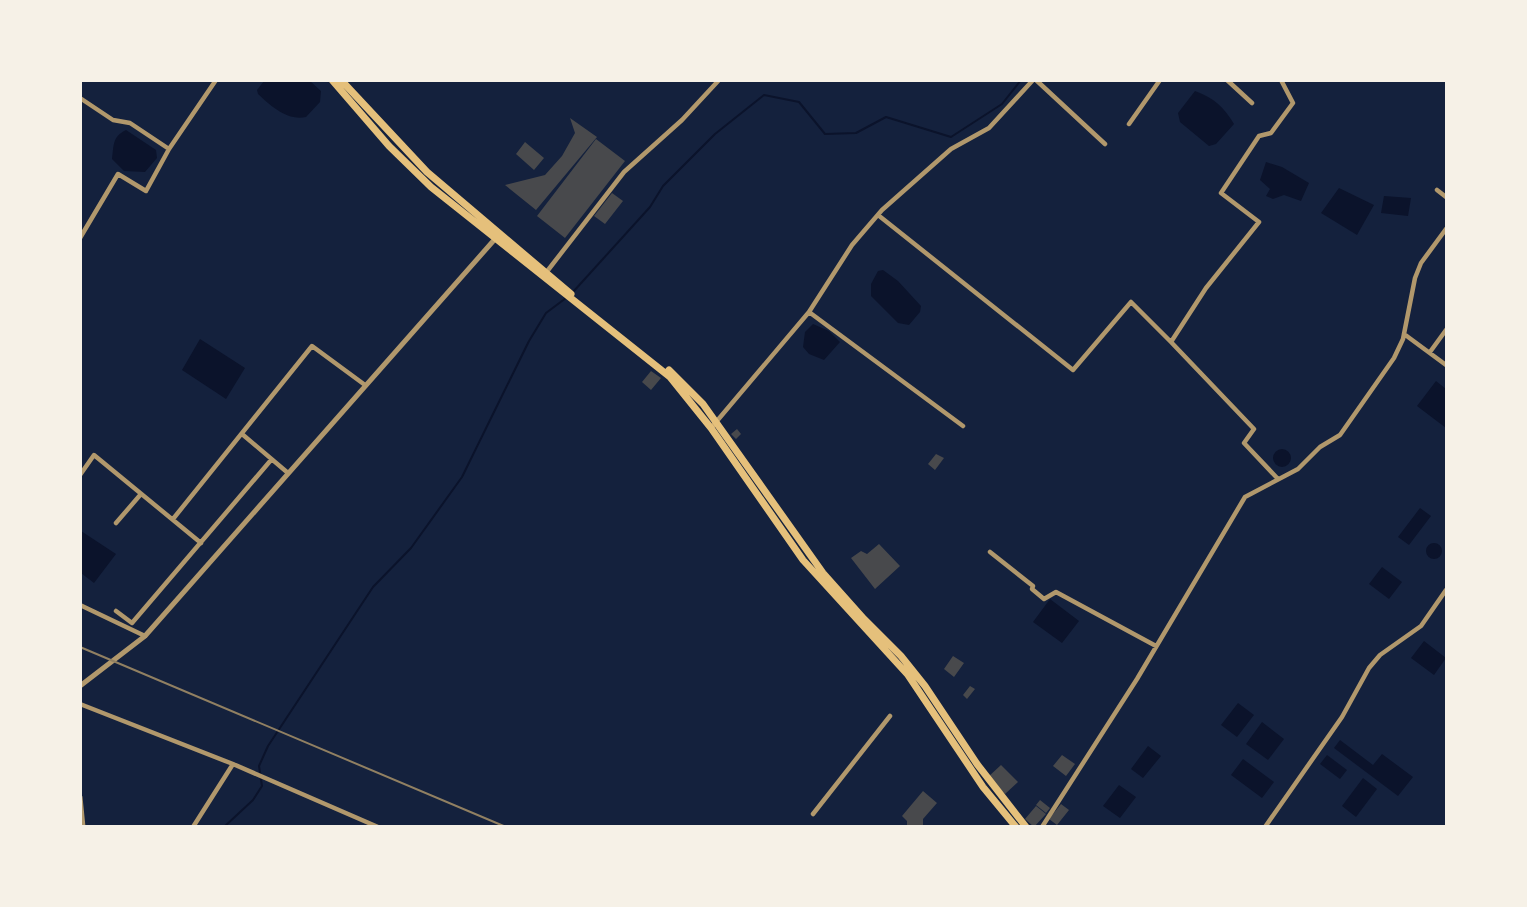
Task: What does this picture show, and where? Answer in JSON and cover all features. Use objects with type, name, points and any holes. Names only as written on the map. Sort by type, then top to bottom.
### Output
[{"type":"highway","points":[[331,80],[422,179],[544,275]]},
{"type":"highway","points":[[341,80],[427,173],[544,275],[670,377],[714,425],[823,573],[901,656],[977,764],[1026,827]]},
{"type":"highway","points":[[714,425],[803,560],[908,675],[983,787],[1016,827]]},
{"type":"street","points":[[80,238],[118,174],[146,191],[169,149],[216,80]]},
{"type":"street","points":[[544,275],[624,173],[682,120],[719,80]]},
{"type":"street","points":[[714,425],[809,312],[852,245],[878,215],[950,149],[989,128],[1035,80],[1105,144]]},
{"type":"street","points":[[1129,124],[1160,80]]},
{"type":"street","points":[[1227,80],[1252,103]]},
{"type":"street","points":[[1171,342],[1206,288],[1259,222],[1221,193],[1259,136],[1270,133],[1293,103],[1281,80]]},
{"type":"street","points":[[80,98],[113,120],[130,123],[169,149]]},
{"type":"street","points":[[1437,190],[1447,197]]},
{"type":"street","points":[[878,215],[1073,370],[1131,302],[1254,429],[1244,443],[1278,479]]},
{"type":"street","points":[[1042,827],[1156,646],[1245,497],[1298,469],[1320,447],[1340,435],[1395,358],[1404,334],[1415,278],[1421,263],[1447,229]]},
{"type":"street","points":[[80,686],[145,636],[495,239]]},
{"type":"street","points":[[809,312],[963,426]]},
{"type":"street","points":[[1430,352],[1447,330]]},
{"type":"street","points":[[1404,334],[1447,365]]},
{"type":"street","points":[[173,519],[312,346],[365,385]]},
{"type":"street","points":[[242,435],[289,474]]},
{"type":"street","points":[[80,475],[94,455],[201,543]]},
{"type":"street","points":[[116,611],[132,623],[271,460]]},
{"type":"street","points":[[116,523],[141,494]]},
{"type":"street","points":[[990,552],[1044,599],[1056,592],[1156,646]]},
{"type":"street","points":[[1265,827],[1342,717],[1369,668],[1380,655],[1420,626],[1447,590]]},
{"type":"street","points":[[80,605],[145,636]]},
{"type":"street","points":[[80,704],[233,764],[378,827]]},
{"type":"street","points":[[813,814],[890,716]]},
{"type":"street","points":[[193,827],[233,764]]},
{"type":"street","points":[[80,797],[83,827]]},
{"type":"water","points":[[264,81],[310,81],[321,91],[320,102],[306,117],[286,115],[258,94],[257,90]]},
{"type":"water","points":[[1195,91],[1218,104],[1234,124],[1216,144],[1209,146],[1180,122],[1178,113]]},
{"type":"water","points":[[126,130],[156,150],[157,158],[145,172],[124,171],[112,159],[116,139]]},
{"type":"water","points":[[1266,162],[1282,167],[1309,183],[1301,201],[1284,195],[1273,199],[1266,196],[1270,189],[1260,180]]},
{"type":"water","points":[[1339,188],[1374,205],[1357,235],[1321,213]]},
{"type":"water","points":[[1384,196],[1411,198],[1408,216],[1381,213]]},
{"type":"water","points":[[883,270],[898,281],[921,306],[920,312],[909,325],[898,323],[871,296],[871,284],[878,271]]},
{"type":"water","points":[[813,324],[829,331],[840,342],[824,360],[809,354],[803,347],[805,332]]},
{"type":"water","points":[[200,339],[245,368],[226,399],[182,370]]},
{"type":"water","points":[[1436,381],[1446,389],[1446,428],[1417,406]]},
{"type":"water","points":[[1282,449],[1288,452],[1291,458],[1288,464],[1282,467],[1276,464],[1273,458],[1276,452]]},
{"type":"water","points":[[1420,508],[1431,516],[1409,545],[1398,537]]},
{"type":"water","points":[[81,531],[116,554],[94,583],[81,573]]},
{"type":"water","points":[[1431,543],[1437,543],[1442,551],[1440,557],[1431,559],[1426,554],[1426,548]]},
{"type":"water","points":[[1382,567],[1402,582],[1389,599],[1369,584]]},
{"type":"water","points":[[1050,599],[1079,621],[1062,643],[1033,622]]},
{"type":"water","points":[[1424,641],[1446,658],[1434,675],[1411,658]]},
{"type":"water","points":[[1238,703],[1254,715],[1237,737],[1221,725]]},
{"type":"water","points":[[1262,722],[1284,739],[1268,760],[1246,744]]},
{"type":"water","points":[[1340,740],[1373,765],[1382,754],[1413,777],[1398,796],[1334,748]]},
{"type":"water","points":[[1148,746],[1161,756],[1143,778],[1131,769]]},
{"type":"water","points":[[1327,755],[1347,770],[1340,779],[1320,764]]},
{"type":"water","points":[[1243,759],[1274,782],[1262,798],[1231,775]]},
{"type":"water","points":[[1363,778],[1377,789],[1356,817],[1342,806]]},
{"type":"water","points":[[1119,785],[1136,797],[1120,818],[1103,806]]},
{"type":"building","points":[[570,118],[597,137],[536,210],[505,185],[545,175],[562,156],[575,133]]},
{"type":"building","points":[[596,139],[625,161],[565,238],[537,216]]},
{"type":"building","points":[[525,142],[544,158],[534,170],[516,154]]},
{"type":"building","points":[[612,193],[623,201],[605,224],[594,216]]},
{"type":"building","points":[[651,371],[661,378],[651,390],[642,382]]},
{"type":"building","points":[[737,429],[741,434],[736,439],[731,434]]},
{"type":"building","points":[[936,454],[944,458],[935,470],[928,464]]},
{"type":"building","points":[[879,544],[900,566],[875,589],[851,558],[861,551],[867,554]]},
{"type":"building","points":[[953,656],[964,663],[954,677],[944,669]]},
{"type":"building","points":[[970,686],[975,689],[967,699],[963,695]]},
{"type":"building","points":[[1062,755],[1075,764],[1066,776],[1053,766]]},
{"type":"building","points":[[1001,765],[1018,782],[1005,794],[988,777]]},
{"type":"building","points":[[923,791],[937,803],[923,819],[923,827],[907,827],[907,821],[902,816]]},
{"type":"building","points":[[1040,800],[1050,808],[1046,813],[1036,805]]},
{"type":"building","points":[[1061,804],[1069,810],[1057,825],[1049,819]]},
{"type":"building","points":[[1036,806],[1046,814],[1034,827],[1025,819]]},
{"type":"waterway","points":[[573,292],[650,207],[663,186],[715,134],[764,95],[799,102],[825,134],[856,133],[886,117],[951,137],[1002,104],[1021,80]]},
{"type":"waterway","points":[[224,827],[253,800],[262,786],[259,766],[268,746],[373,587],[411,548],[462,477],[529,341],[546,313],[566,298]]},
{"type":"railway","points":[[80,647],[506,827]]}]
